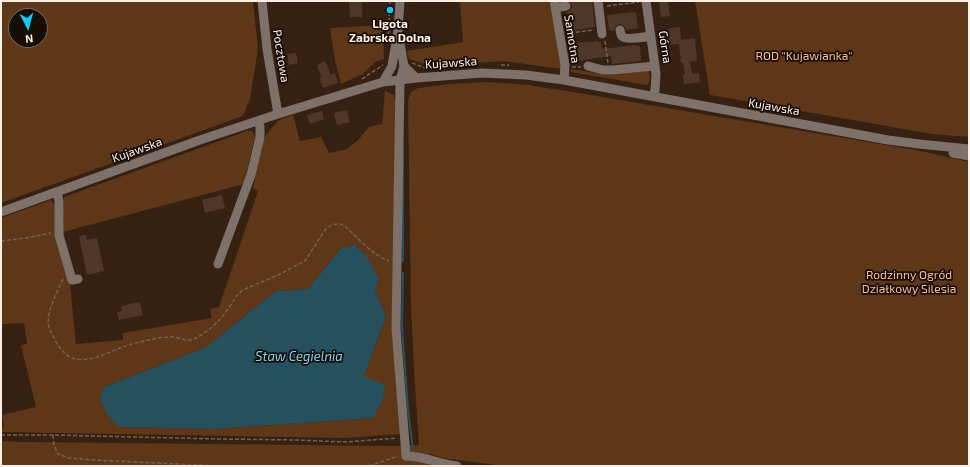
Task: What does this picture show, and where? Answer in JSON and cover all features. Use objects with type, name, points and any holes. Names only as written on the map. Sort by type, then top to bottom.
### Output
[{"type":"street","name":"Pocztowa","points":[[262,1],[266,49],[278,114]]},
{"type":"street","points":[[383,82],[392,64],[398,31],[400,1]]},
{"type":"street","points":[[598,1],[602,31]]},
{"type":"street","name":"Górna","points":[[643,1],[651,36],[656,74],[653,96]]},
{"type":"street","points":[[555,5],[566,6]]},
{"type":"street","name":"Samotna","points":[[555,5],[565,65],[564,80]]},
{"type":"street","points":[[620,30],[623,37],[628,38],[651,36]]},
{"type":"street","points":[[398,31],[403,64],[400,80],[396,329],[406,456],[414,456],[457,466]]},
{"type":"street","points":[[392,64],[400,80]]},
{"type":"street","points":[[403,64],[416,78]]},
{"type":"street","points":[[588,66],[608,70],[655,66]]},
{"type":"street","name":"Kujawska","points":[[1,212],[200,140],[278,114],[383,82],[482,73],[526,75],[564,80],[888,140],[969,149]]},
{"type":"street","points":[[218,264],[251,176],[260,137],[260,127],[258,121]]},
{"type":"street","name":"Kujawska","points":[[919,144],[969,156]]},
{"type":"street","points":[[57,192],[59,201],[58,232],[72,280],[78,279]]},
{"type":"path","points":[[388,42],[390,1]]},
{"type":"path","points":[[600,15],[607,5],[643,1]]},
{"type":"path","points":[[566,20],[569,33],[602,31],[606,45],[608,70]]},
{"type":"path","points":[[403,64],[410,62],[430,70]]},
{"type":"path","points":[[362,79],[382,65],[392,64]]},
{"type":"path","points":[[499,65],[513,66]]},
{"type":"path","points":[[68,266],[49,314],[49,327],[54,339],[64,354],[74,359],[82,359],[92,358],[150,339],[172,337],[188,341],[198,337],[216,324],[243,290],[278,275],[305,261],[325,230],[333,224],[341,224],[345,226],[372,252],[397,264]]},
{"type":"path","points":[[1,241],[58,232]]},
{"type":"path","points":[[1,435],[346,442],[404,438]]},
{"type":"path","points":[[53,435],[54,445],[58,454],[69,458],[218,466]]},
{"type":"path","points":[[369,466],[397,456],[406,456]]},
{"type":"green space","points":[[1,1],[253,1],[258,49],[250,99],[243,116],[1,203]]},
{"type":"green space","points":[[460,1],[549,1],[562,69],[503,61],[431,66],[409,59],[407,51],[463,42]]},
{"type":"green space","name":"ROD \"Kujawianka\"","points":[[695,1],[969,1],[969,137],[932,134],[710,95]]},
{"type":"green space","points":[[383,25],[384,59],[375,62],[363,74],[341,84],[335,60],[330,28]]},
{"type":"green space","points":[[571,69],[608,75],[649,71],[650,80],[647,85],[571,72]]},
{"type":"green space","name":"Rodzinny Ogród Działkowy Silesia","points":[[488,82],[528,85],[567,91],[921,151],[969,162],[969,466],[504,466],[443,458],[429,454],[429,465],[436,466],[1,466],[1,441],[397,446],[419,445],[411,305],[408,100],[411,92],[418,88],[449,84]]},
{"type":"green space","points":[[385,91],[394,95],[395,103],[392,332],[400,434],[345,438],[1,432],[1,428],[4,427],[2,415],[36,407],[21,345],[27,344],[24,323],[1,324],[1,218],[51,200],[56,207],[70,284],[76,344],[123,340],[123,333],[212,318],[210,309],[219,307],[258,191],[253,188],[263,140],[279,120],[293,115],[300,141],[321,137],[329,153],[347,149],[358,140],[369,127],[382,124]],"holes":[[[354,245],[365,254],[375,291],[386,316],[364,376],[373,418],[214,429],[120,427],[104,387],[206,347],[276,291],[308,289],[341,248]]]},
{"type":"green space","points":[[247,131],[252,131],[255,136],[244,184],[63,232],[64,197]]},
{"type":"water","name":"Staw Cegielnia","points":[[354,245],[365,254],[379,278],[375,291],[386,316],[364,376],[385,385],[383,399],[373,418],[214,429],[119,427],[107,414],[100,399],[104,387],[206,347],[276,291],[308,289],[341,248]]},
{"type":"building","points":[[349,1],[362,1],[362,17],[350,17]]},
{"type":"building","points":[[569,1],[592,1],[595,27],[570,31],[567,12],[572,8],[572,5]]},
{"type":"building","points":[[659,1],[668,1],[670,16],[661,17]]},
{"type":"building","points":[[636,12],[638,28],[626,30],[624,26],[619,24],[616,26],[614,31],[609,30],[607,15]]},
{"type":"building","points":[[680,27],[681,40],[695,38],[697,61],[690,62],[692,74],[699,73],[700,82],[684,84],[683,75],[685,74],[683,63],[681,63],[679,44],[665,45],[664,36],[668,35],[667,29]]},
{"type":"building","points":[[598,41],[601,42],[602,49],[636,45],[640,46],[641,61],[612,64],[611,56],[577,61],[573,60],[572,44]]},
{"type":"building","points":[[296,53],[298,63],[289,65],[287,54]]},
{"type":"building","points":[[325,61],[331,75],[335,73],[338,83],[323,88],[319,79],[322,78],[317,65]]},
{"type":"building","points":[[347,110],[350,122],[337,125],[334,113]]},
{"type":"building","points":[[322,111],[324,119],[310,124],[307,115]]},
{"type":"building","points":[[222,195],[225,208],[205,213],[202,200]]},
{"type":"building","points":[[86,235],[87,240],[97,238],[104,271],[87,275],[79,236]]},
{"type":"building","points":[[140,302],[143,315],[119,320],[117,312],[122,311],[121,306]]},
{"type":"waterway","points":[[403,147],[403,261]]},
{"type":"waterway","points":[[403,273],[402,327],[408,409],[413,450]]},
{"type":"waterway","points":[[413,460],[414,466]]},
{"type":"place","name":"Ligota Zabrska Dolna","points":[[390,10]]}]
